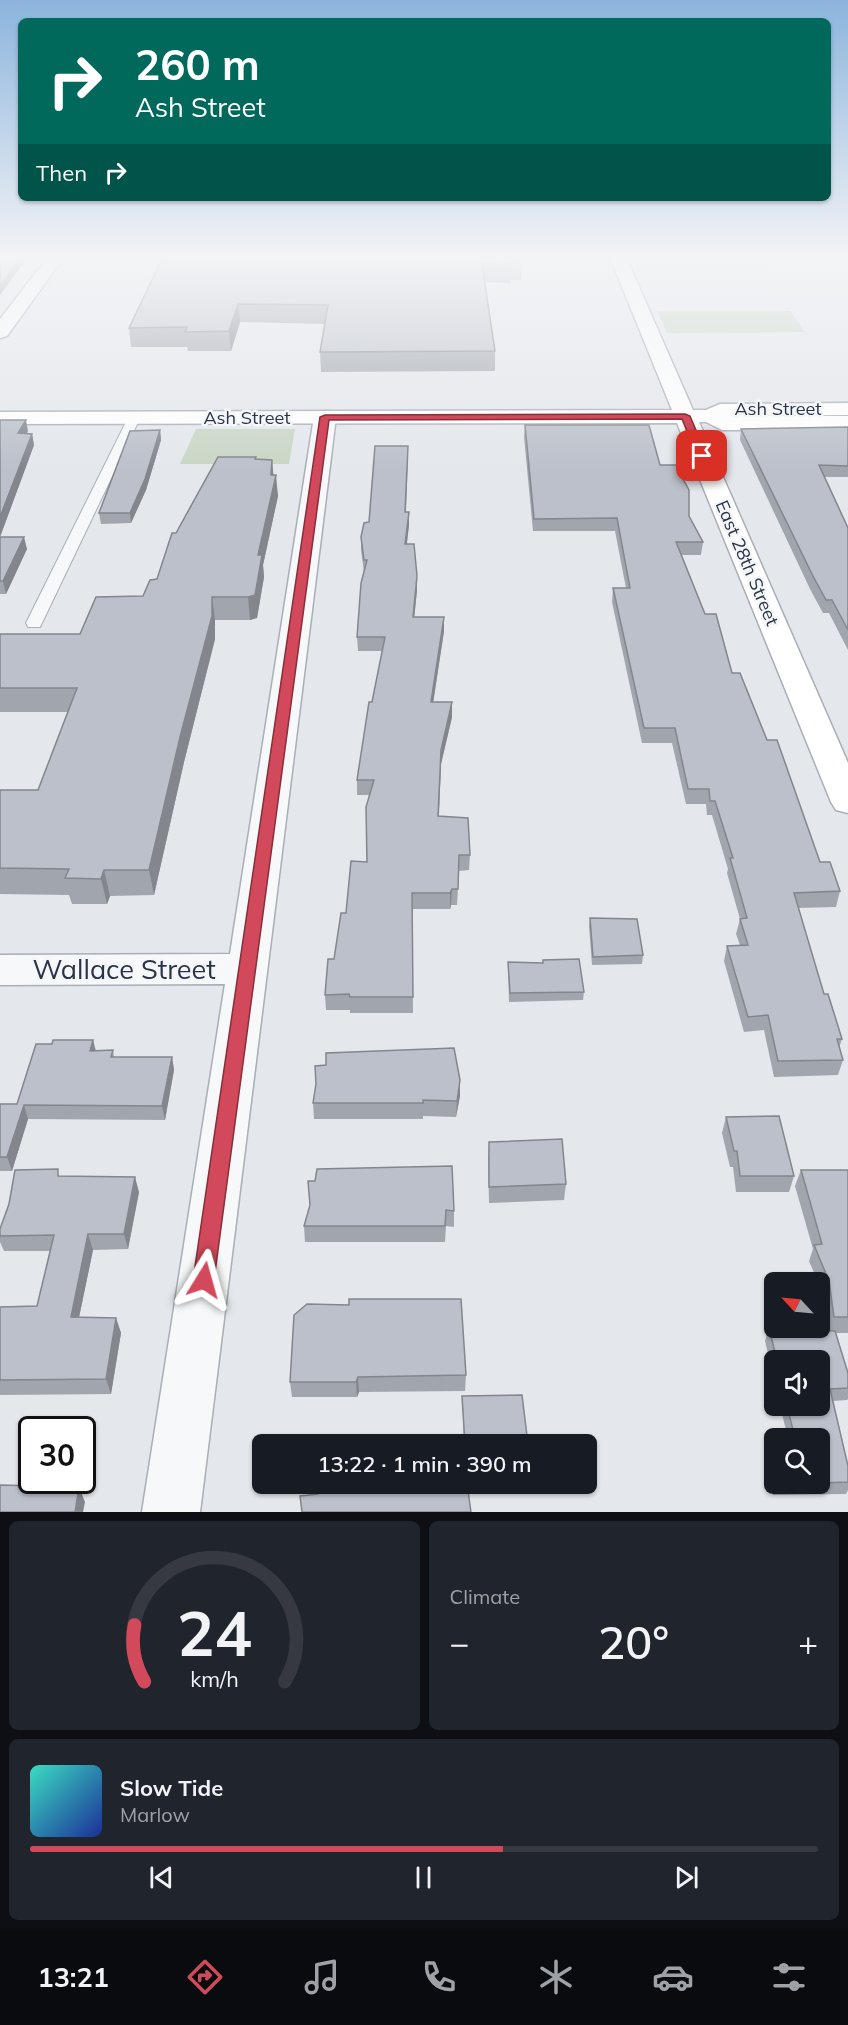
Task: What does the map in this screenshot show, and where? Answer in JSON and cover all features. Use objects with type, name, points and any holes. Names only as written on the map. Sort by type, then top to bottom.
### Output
[{"type":"street","name":"East 28th Street","points":[[654,328],[698,416],[848,802]]},
{"type":"street","name":"Ash Street","points":[[0,418],[698,416],[720,410],[848,409]]},
{"type":"street","name":"Ash Street","points":[[698,416],[722,423],[848,423]]},
{"type":"street","points":[[171,1512],[325,417]]},
{"type":"street","name":"Wallace Street","points":[[0,970],[247,969]]},
{"type":"lane","points":[[34,623],[134,418]]},
{"type":"green space","points":[[665,328],[802,328],[805,332],[667,333]]},
{"type":"green space","points":[[196,429],[295,429],[289,464],[180,464]]},
{"type":"building","points":[[187,328],[230,328],[229,331],[185,332]]},
{"type":"building","points":[[324,328],[491,328],[495,351],[320,352]]},
{"type":"building","points":[[0,420],[26,420],[18,433],[32,434],[0,517]]},
{"type":"building","points":[[525,425],[649,425],[660,465],[682,465],[683,479],[689,490],[689,516],[703,542],[676,542],[705,614],[716,614],[732,673],[740,673],[767,740],[777,740],[820,862],[830,862],[840,891],[794,893],[824,994],[828,994],[842,1039],[837,1039],[843,1060],[778,1061],[768,1015],[748,1017],[727,946],[748,945],[740,919],[747,918],[730,858],[733,858],[715,801],[710,801],[709,789],[688,789],[675,728],[644,728],[613,588],[630,588],[617,518],[534,519]]},
{"type":"building","points":[[848,427],[848,466],[819,465],[848,528],[848,630],[832,600],[826,600],[813,576],[741,429]]},
{"type":"building","points":[[160,430],[145,479],[130,513],[99,513],[130,431]]},
{"type":"building","points":[[375,446],[408,446],[405,512],[409,512],[405,544],[414,544],[417,576],[413,617],[444,617],[431,702],[452,702],[441,750],[438,816],[468,818],[470,855],[459,855],[458,889],[452,889],[450,893],[412,893],[413,997],[325,995],[328,959],[334,959],[341,913],[346,913],[351,861],[367,862],[366,807],[374,780],[357,780],[369,702],[372,702],[385,637],[357,637],[361,583],[367,560],[364,560],[361,537],[364,523],[369,522]]},
{"type":"building","points":[[218,457],[256,457],[255,459],[272,460],[271,475],[276,475],[258,555],[262,555],[255,595],[212,597],[212,616],[180,737],[149,870],[104,870],[101,879],[65,878],[69,869],[0,868],[0,790],[38,790],[77,688],[0,688],[0,634],[80,634],[96,597],[143,596],[150,580],[157,579],[172,533],[176,533]]},
{"type":"building","points":[[0,537],[24,537],[3,581],[0,581]]},
{"type":"building","points":[[590,918],[637,919],[643,955],[593,957]]},
{"type":"building","points":[[579,959],[584,992],[510,993],[508,962],[543,963],[543,960]]},
{"type":"building","points":[[53,1040],[93,1040],[90,1051],[113,1050],[111,1057],[172,1057],[162,1106],[24,1105],[7,1157],[0,1157],[0,1104],[17,1104],[36,1044],[52,1044]]},
{"type":"building","points":[[454,1048],[460,1080],[457,1101],[313,1103],[316,1084],[315,1066],[326,1065],[326,1053]]},
{"type":"building","points":[[779,1116],[794,1176],[740,1176],[737,1151],[734,1151],[726,1117]]},
{"type":"building","points":[[562,1139],[566,1184],[489,1187],[489,1142]]},
{"type":"building","points":[[452,1166],[454,1211],[446,1210],[445,1226],[304,1226],[310,1205],[308,1181],[315,1181],[317,1169]]},
{"type":"building","points":[[58,1169],[58,1176],[135,1177],[124,1234],[88,1234],[71,1317],[116,1318],[106,1379],[0,1380],[0,1307],[37,1306],[54,1235],[0,1236],[15,1170]]},
{"type":"building","points":[[801,1170],[848,1170],[848,1317],[834,1317],[830,1272],[825,1272],[814,1245],[822,1244]]},
{"type":"building","points":[[349,1299],[461,1299],[466,1375],[358,1377],[356,1382],[290,1382],[294,1315],[307,1304],[349,1305]]},
{"type":"building","points":[[830,1331],[835,1331],[848,1373],[848,1388],[830,1389],[830,1350],[774,1350],[772,1338],[830,1338]]},
{"type":"building","points":[[830,1389],[848,1466],[848,1482],[830,1483],[830,1428],[792,1428],[790,1416],[830,1416]]},
{"type":"building","points":[[522,1395],[527,1434],[464,1434],[462,1396]]},
{"type":"building","points":[[0,1485],[18,1485],[18,1494],[78,1494],[75,1512],[0,1512]]},
{"type":"building","points":[[468,1494],[471,1512],[302,1512],[300,1496]]},
{"type":"route","points":[[204,1280],[325,417],[685,416],[702,456]]}]
